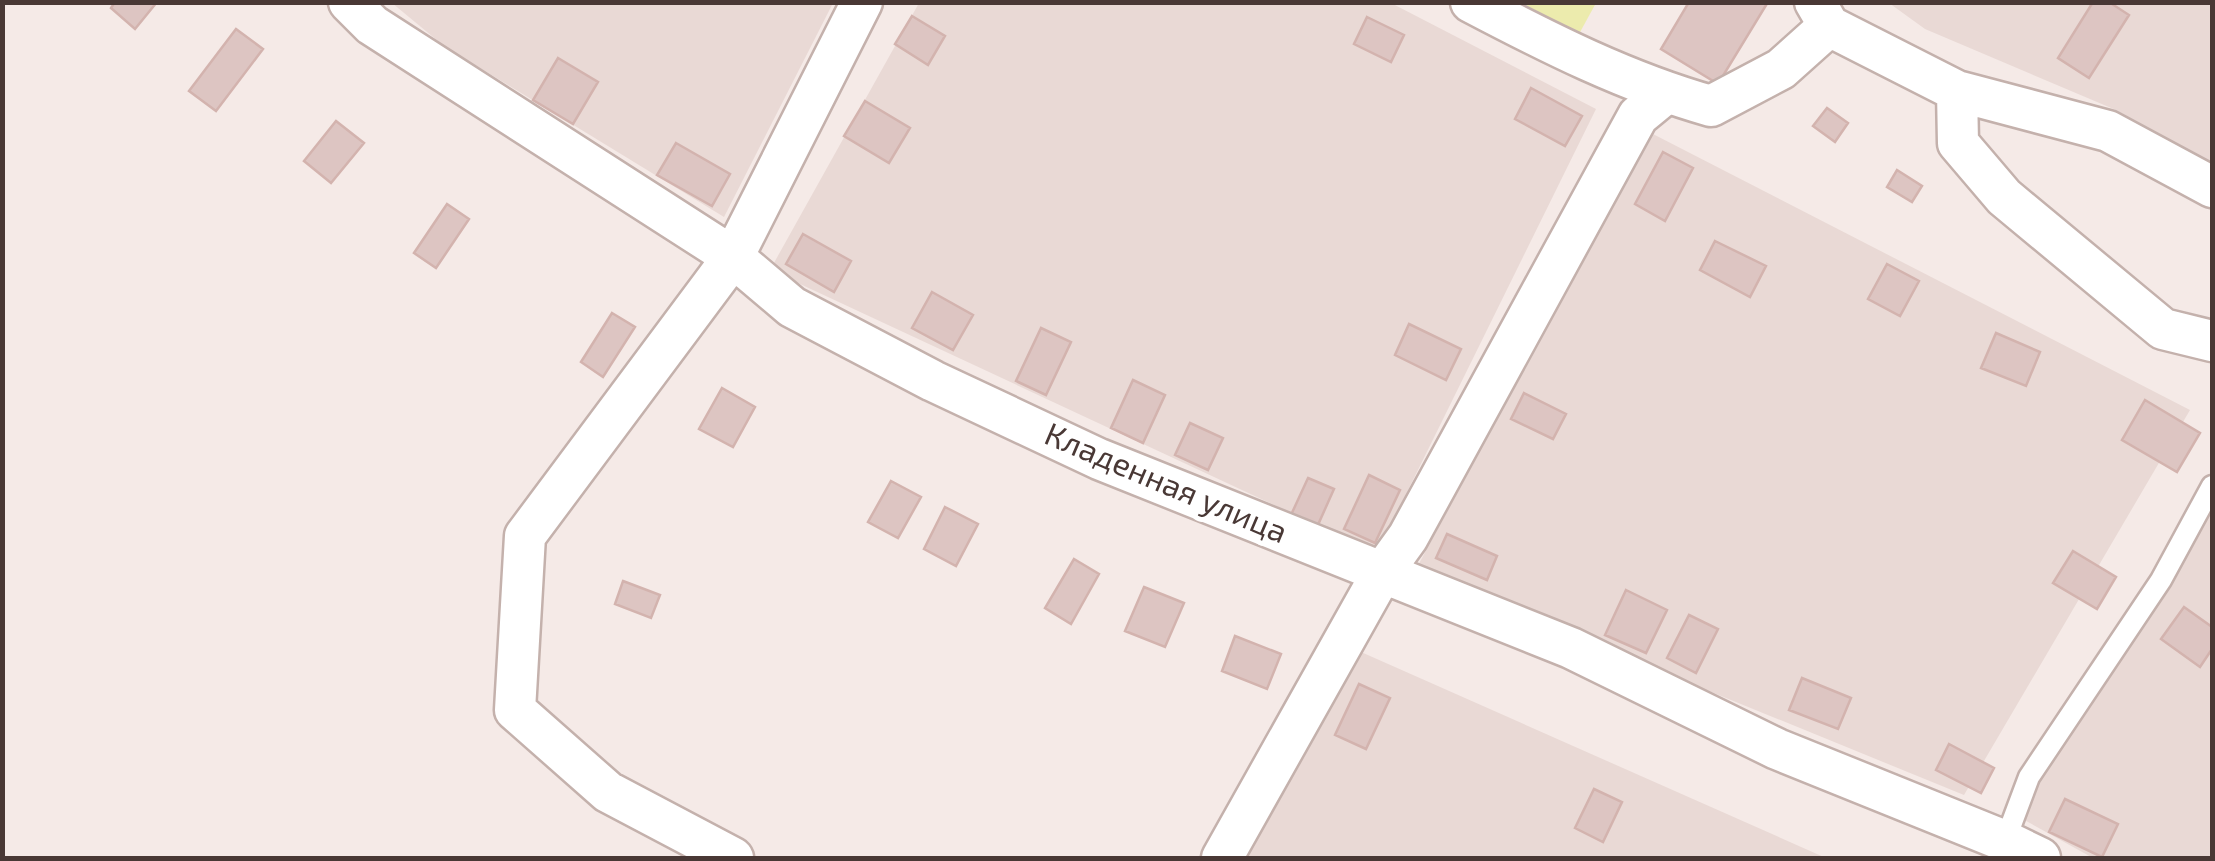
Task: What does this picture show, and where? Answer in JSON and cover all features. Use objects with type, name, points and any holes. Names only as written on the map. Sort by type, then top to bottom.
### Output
[{"type":"street","name":"Кладенная улица","points":[[349,2],[372,25],[733,258],[792,307],[933,380],[1099,459],[1571,648],[1777,749],[2022,849]]},
{"type":"street","points":[[733,858],[608,792],[515,710],[524,536],[733,258],[862,2]]},
{"type":"street","points":[[1471,2],[1568,52],[1666,93],[1711,106],[1781,69],[1822,14],[1956,91],[2108,130],[2212,187]]},
{"type":"street","points":[[1956,91],[1958,144],[2004,197],[2162,329],[2212,342]]},
{"type":"street","points":[[1222,858],[1382,573],[1417,520],[1638,116],[1666,93]]},
{"type":"lane","points":[[2022,849],[2029,777],[2161,580],[2212,486]]},
{"type":"shaded area","points":[[392,3],[833,3],[724,217],[444,46]]},
{"type":"shaded area","points":[[919,3],[1391,3],[1596,109],[1377,553],[770,270]]},
{"type":"shaded area","points":[[1522,3],[1596,3],[1579,34]]},
{"type":"shaded area","points":[[1889,3],[2212,3],[2212,165],[2116,110],[1925,29]]},
{"type":"shaded area","points":[[1651,133],[2190,410],[1964,795],[1415,571]]},
{"type":"shaded area","points":[[2212,495],[2212,858],[2093,858],[2019,817]]},
{"type":"shaded area","points":[[1352,648],[1826,858],[1239,858]]},
{"type":"building","points":[[115,2],[157,2],[135,29],[111,8]]},
{"type":"building","points":[[1689,2],[1768,2],[1718,84],[1661,49]]},
{"type":"building","points":[[2093,2],[2109,2],[2129,15],[2089,78],[2058,58]]},
{"type":"building","points":[[912,16],[945,36],[928,65],[895,44]]},
{"type":"building","points":[[1367,17],[1404,35],[1391,62],[1354,44]]},
{"type":"building","points":[[236,29],[263,49],[216,111],[189,91]]},
{"type":"building","points":[[558,58],[598,82],[573,124],[533,100]]},
{"type":"building","points":[[1531,88],[1582,116],[1565,146],[1515,119]]},
{"type":"building","points":[[865,101],[910,128],[889,163],[844,136]]},
{"type":"building","points":[[1827,108],[1848,123],[1835,142],[1813,126]]},
{"type":"building","points":[[336,121],[364,143],[331,183],[304,161]]},
{"type":"building","points":[[676,143],[730,174],[712,206],[657,175]]},
{"type":"building","points":[[1663,152],[1693,168],[1665,221],[1635,204]]},
{"type":"building","points":[[1897,170],[1922,186],[1912,202],[1887,187]]},
{"type":"building","points":[[447,204],[469,219],[436,268],[414,253]]},
{"type":"building","points":[[803,234],[851,261],[834,292],[786,264]]},
{"type":"building","points":[[1715,241],[1766,266],[1750,297],[1700,270]]},
{"type":"building","points":[[1887,264],[1919,281],[1900,316],[1868,299]]},
{"type":"building","points":[[932,292],[973,315],[953,350],[912,328]]},
{"type":"building","points":[[612,313],[635,327],[603,377],[581,362]]},
{"type":"building","points":[[1409,324],[1461,349],[1446,380],[1395,355]]},
{"type":"building","points":[[1041,328],[1071,342],[1046,395],[1016,381]]},
{"type":"building","points":[[1996,333],[2040,352],[2026,386],[1981,368]]},
{"type":"building","points":[[1133,380],[1165,395],[1143,443],[1111,428]]},
{"type":"building","points":[[722,388],[755,407],[733,447],[699,429]]},
{"type":"building","points":[[1524,393],[1566,414],[1553,439],[1511,419]]},
{"type":"building","points":[[2145,400],[2200,433],[2177,472],[2122,440]]},
{"type":"building","points":[[1190,423],[1223,438],[1208,470],[1175,455]]},
{"type":"building","points":[[1369,475],[1400,490],[1375,543],[1344,529]]},
{"type":"building","points":[[1308,478],[1334,489],[1317,527],[1291,515]]},
{"type":"building","points":[[891,481],[921,497],[898,538],[868,522]]},
{"type":"building","points":[[945,507],[978,524],[956,566],[924,549]]},
{"type":"building","points":[[1447,534],[1497,556],[1487,580],[1436,558]]},
{"type":"building","points":[[2073,551],[2116,577],[2097,609],[2053,583]]},
{"type":"building","points":[[1074,559],[1099,574],[1071,624],[1045,608]]},
{"type":"building","points":[[623,581],[660,595],[651,618],[615,604]]},
{"type":"building","points":[[1144,587],[1184,603],[1165,647],[1125,631]]},
{"type":"building","points":[[1626,590],[1667,610],[1646,653],[1605,635]]},
{"type":"building","points":[[2184,607],[2212,627],[2212,649],[2200,667],[2161,639]]},
{"type":"building","points":[[1689,615],[1718,629],[1696,673],[1667,658]]},
{"type":"building","points":[[1235,636],[1281,654],[1267,689],[1222,671]]},
{"type":"building","points":[[1802,678],[1851,698],[1838,729],[1789,710]]},
{"type":"building","points":[[1359,684],[1390,698],[1366,749],[1335,735]]},
{"type":"building","points":[[1949,744],[1994,768],[1981,793],[1936,770]]},
{"type":"building","points":[[1594,789],[1622,802],[1603,842],[1575,828]]},
{"type":"building","points":[[2065,799],[2118,824],[2102,857],[2049,832]]}]
